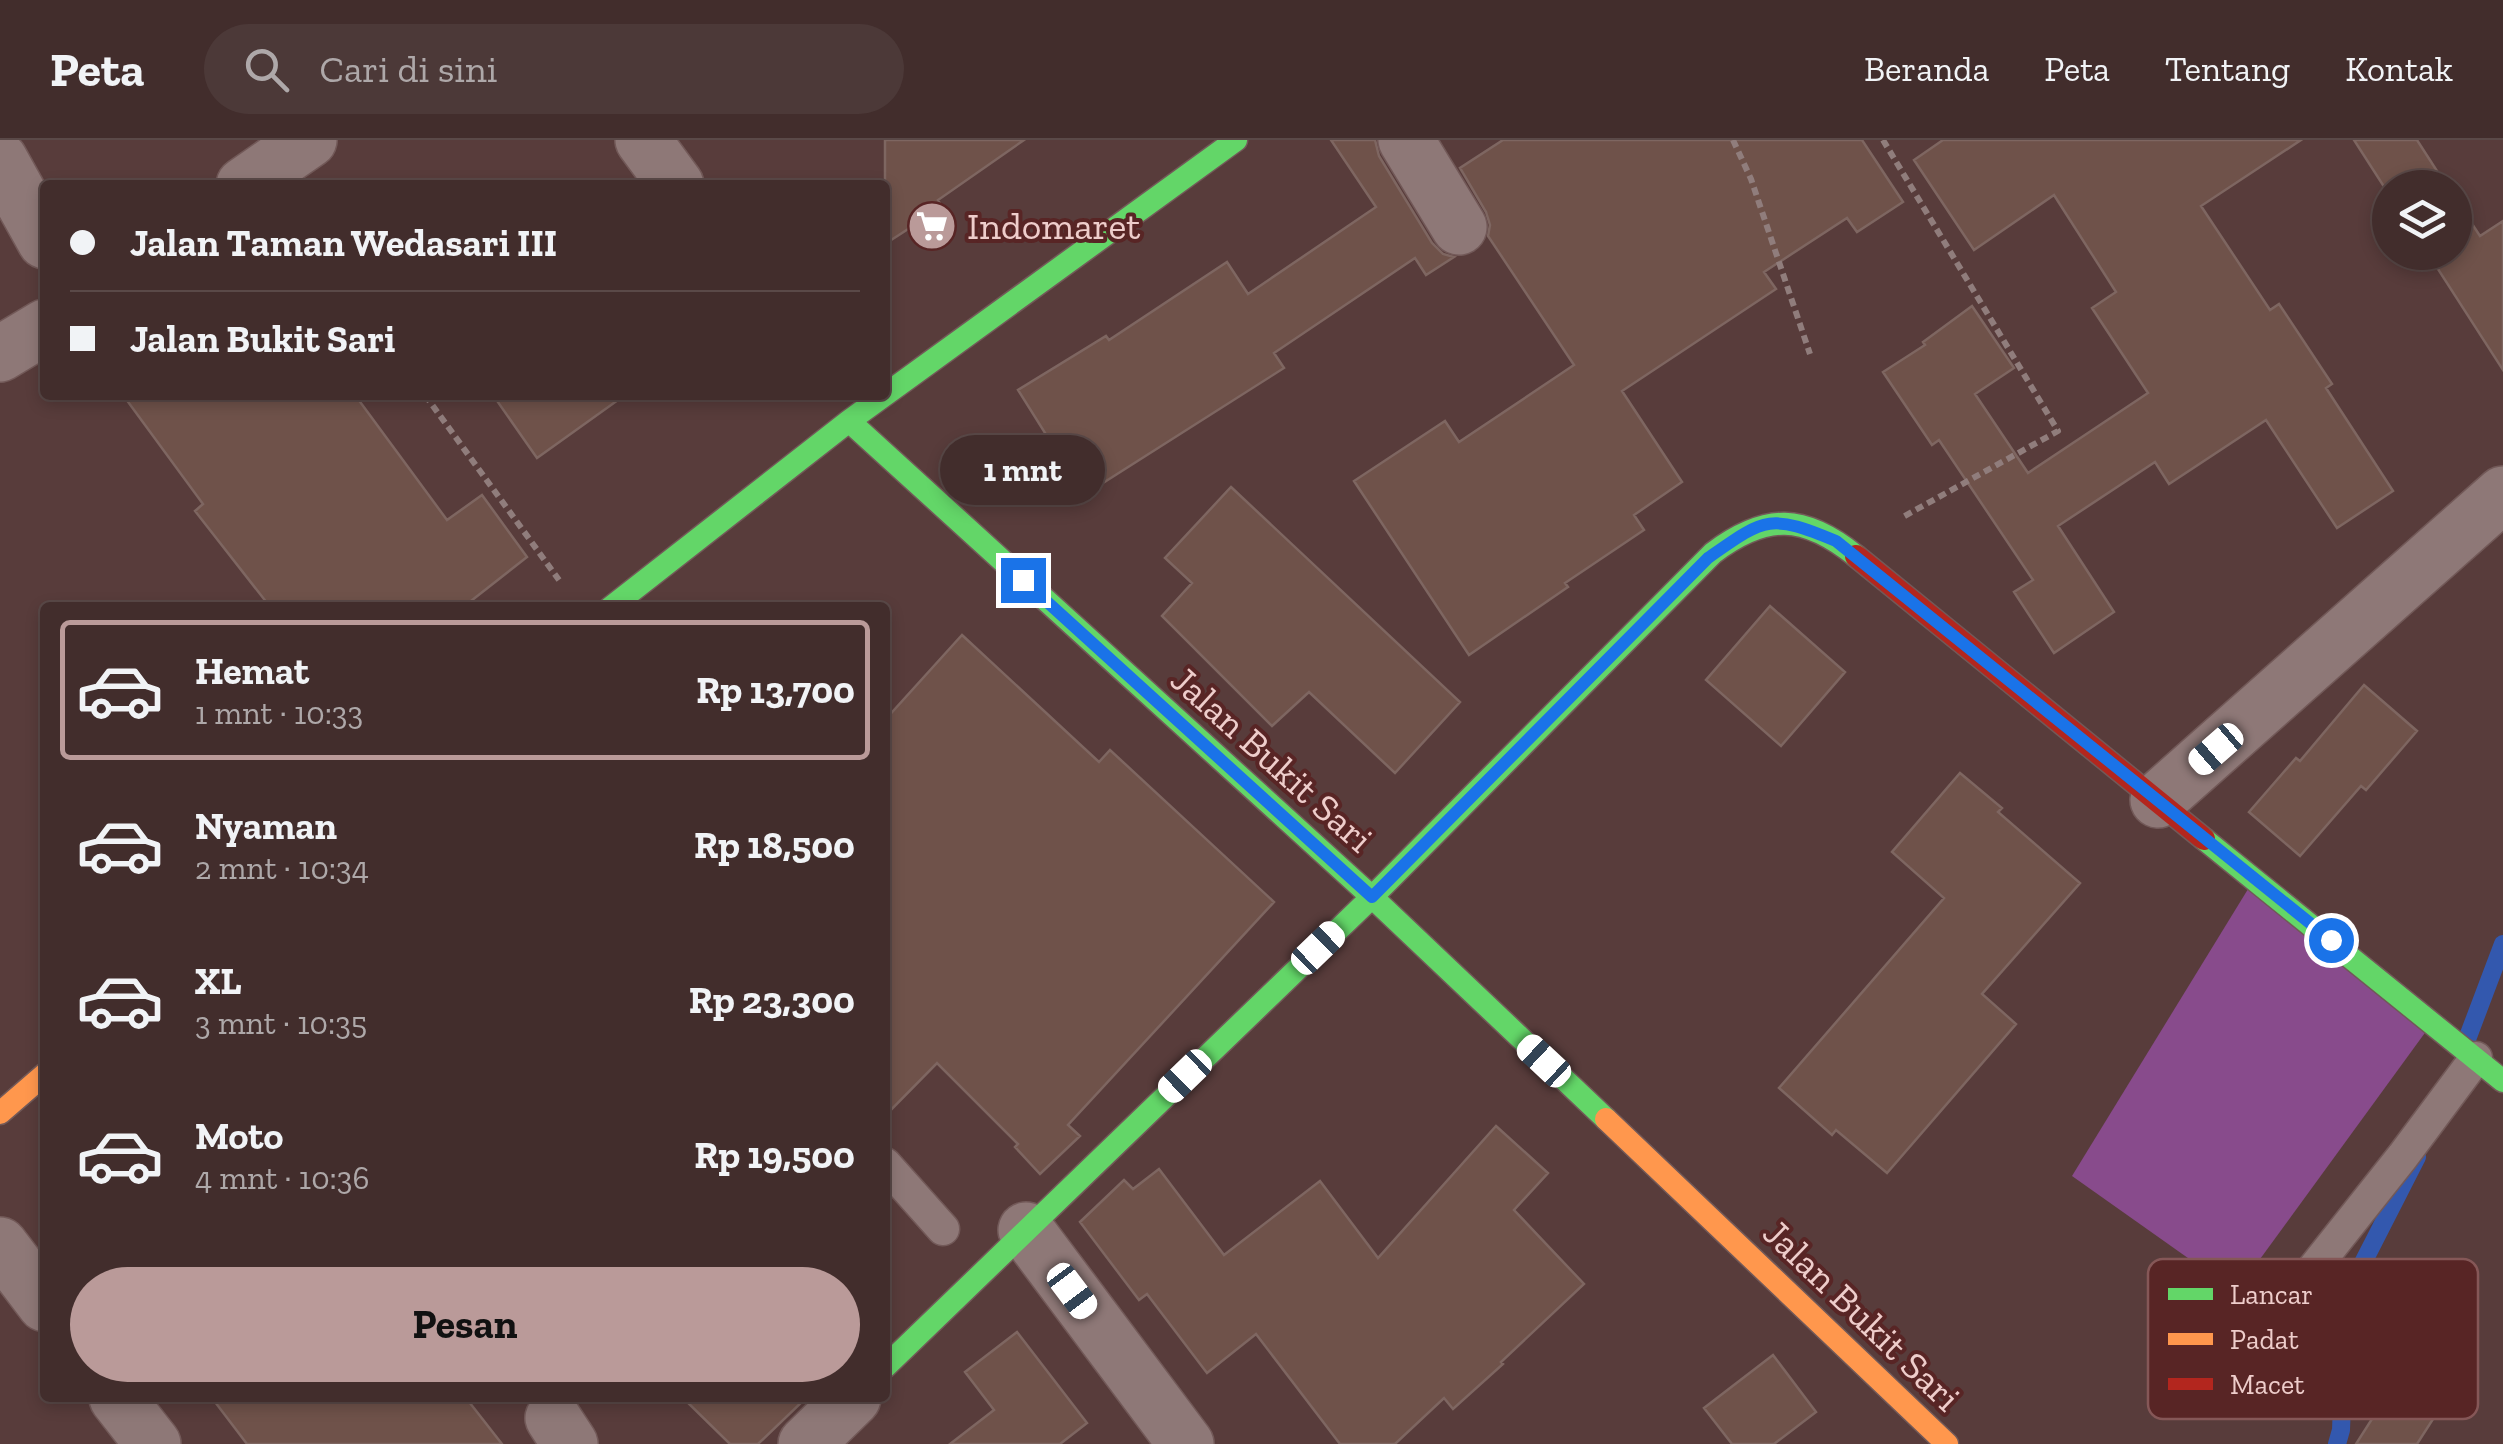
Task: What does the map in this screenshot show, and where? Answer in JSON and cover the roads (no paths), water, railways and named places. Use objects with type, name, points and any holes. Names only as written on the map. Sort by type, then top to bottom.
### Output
[{"type":"street","points":[[251,180],[309,140]]},
{"type":"street","points":[[643,140],[672,180]]},
{"type":"street","points":[[890,374],[1236,140]]},
{"type":"street","points":[[1406,140],[1459,227]]},
{"type":"street","points":[[0,160],[40,232]]},
{"type":"street","points":[[0,354],[40,330]]},
{"type":"street","points":[[617,602],[840,408]]},
{"type":"street","name":"Jalan Bukit Sari","points":[[840,408],[1372,897],[1947,1444]]},
{"type":"street","points":[[2158,800],[2503,494]]},
{"type":"street","points":[[890,1362],[1372,897],[1674,590],[1708,558],[1756,524],[1794,523],[1836,541],[2503,1080]]},
{"type":"street","points":[[0,1114],[40,1078]]},
{"type":"street","points":[[1026,1230],[1186,1444]]},
{"type":"street","points":[[0,1246],[40,1298]]},
{"type":"street","points":[[120,1402],[153,1444]]},
{"type":"street","points":[[806,1444],[850,1402]]},
{"type":"lane","points":[[2321,1259],[2476,1058]]},
{"type":"lane","points":[[890,1170],[943,1230]]},
{"type":"waterway","points":[[2466,1042],[2503,944]]},
{"type":"waterway","points":[[2365,1259],[2417,1157]]},
{"type":"waterway","points":[[2337,1444],[2341,1419]]},
{"type":"place","name":"Indomaret","points":[[932,226]]}]
